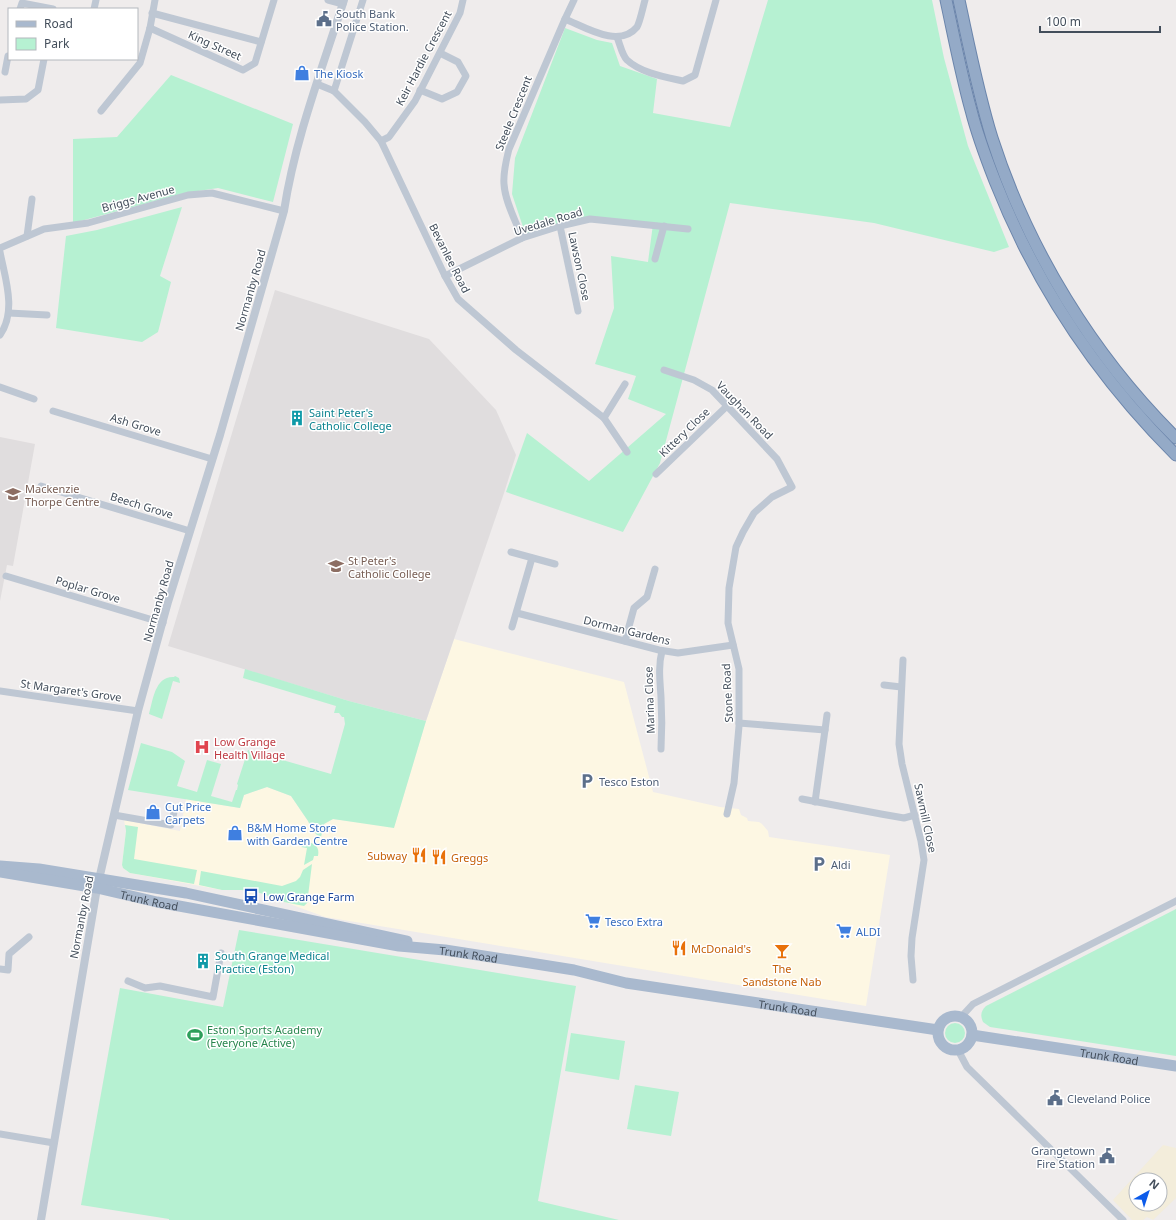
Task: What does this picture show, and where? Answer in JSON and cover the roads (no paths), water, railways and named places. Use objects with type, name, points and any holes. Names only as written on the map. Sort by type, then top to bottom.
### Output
[{"type":"highway","points":[[946,0],[958,60],[971,111],[1001,195],[1025,249],[1050,295],[1094,362],[1153,433],[1176,455]]},
{"type":"highway","points":[[959,0],[974,74],[992,139],[1012,192],[1038,250],[1095,342],[1130,388],[1161,424],[1176,438]]},
{"type":"main road","points":[[0,866],[39,869],[98,883]]},
{"type":"main road","name":"Trunk Road","points":[[0,872],[98,883],[157,902],[399,946],[445,950],[574,970],[626,983],[938,1030]]},
{"type":"main road","points":[[956,1016],[961,1017],[969,1024],[972,1035],[967,1045],[958,1050],[952,1050],[942,1046],[939,1041],[938,1030],[942,1021],[946,1018],[956,1016]]},
{"type":"main road","name":"Trunk Road","points":[[972,1035],[1176,1066]]},
{"type":"street","points":[[101,111],[140,63],[150,28],[155,0]]},
{"type":"street","name":"King Street","points":[[150,28],[243,70],[255,63],[274,0]]},
{"type":"street","points":[[328,0],[344,2]]},
{"type":"street","points":[[334,91],[363,0]]},
{"type":"street","name":"Keir Hardie Crescent","points":[[380,141],[389,137],[414,101],[460,12],[463,0]]},
{"type":"street","name":"Steele Crescent","points":[[522,238],[506,197],[504,168],[509,149],[574,0]]},
{"type":"street","points":[[565,19],[604,35],[617,37],[628,34],[637,26],[645,0]]},
{"type":"street","points":[[617,37],[626,59],[638,67],[658,75],[683,81],[695,75],[716,0]]},
{"type":"street","name":"Normanby Road","points":[[41,1220],[98,883],[138,711],[284,211],[290,179],[317,84],[344,2]]},
{"type":"street","points":[[19,4],[46,8]]},
{"type":"street","points":[[152,13],[261,42]]},
{"type":"street","points":[[420,90],[442,99],[457,92],[466,76],[458,62],[440,53]]},
{"type":"street","points":[[5,72],[8,59]]},
{"type":"street","points":[[0,100],[26,100],[38,90],[44,60]]},
{"type":"street","name":"Bevanlee Road","points":[[317,84],[334,91],[365,122],[380,141],[445,276],[458,299],[516,350],[604,418],[627,452]]},
{"type":"street","name":"Briggs Avenue","points":[[0,248],[44,229],[88,223],[188,196],[212,193],[284,211]]},
{"type":"street","points":[[27,236],[32,199]]},
{"type":"street","name":"Uvedale Road","points":[[445,276],[522,238],[560,226],[590,219],[688,229]]},
{"type":"street","name":"Lawson Close","points":[[560,226],[578,311]]},
{"type":"street","points":[[655,259],[664,226]]},
{"type":"street","points":[[0,252],[8,294],[9,313],[3,331],[0,335]]},
{"type":"street","points":[[9,313],[47,315]]},
{"type":"street","name":"Vaughan Road","points":[[664,370],[694,380],[712,390],[777,459],[792,487]]},
{"type":"street","points":[[604,418],[625,384]]},
{"type":"street","points":[[0,387],[34,399]]},
{"type":"street","name":"Kittery Close","points":[[656,474],[727,406]]},
{"type":"street","name":"Ash Grove","points":[[53,411],[212,459]]},
{"type":"street","name":"Beech Grove","points":[[41,486],[190,532]]},
{"type":"street","name":"Stone Road","points":[[727,814],[734,783],[739,723],[739,669],[728,623],[729,588],[736,547],[754,513],[772,497],[792,487]]},
{"type":"street","points":[[512,552],[555,564]]},
{"type":"street","points":[[512,627],[532,558]]},
{"type":"street","points":[[625,641],[634,608],[647,597],[655,569]]},
{"type":"street","name":"Poplar Grove","points":[[6,576],[163,623]]},
{"type":"street","name":"Dorman Gardens","points":[[517,613],[678,653],[733,645]]},
{"type":"street","name":"Marina Close","points":[[661,749],[662,715],[659,666],[662,650]]},
{"type":"street","name":"Sawmill Close","points":[[903,660],[899,744],[924,860],[912,938],[911,956],[913,980]]},
{"type":"street","points":[[884,685],[901,687]]},
{"type":"street","name":"St Margaret's Grove","points":[[0,691],[138,711]]},
{"type":"street","points":[[816,802],[827,715]]},
{"type":"street","points":[[739,723],[825,730]]},
{"type":"street","points":[[802,800],[904,818],[914,815]]},
{"type":"street","points":[[114,815],[171,826],[174,812]]},
{"type":"street","points":[[961,1017],[973,1004],[1176,901]]},
{"type":"street","points":[[0,969],[8,970],[9,954],[29,937]]},
{"type":"street","points":[[128,981],[145,988],[160,986],[213,997],[222,953]]},
{"type":"street","points":[[958,1050],[967,1068],[1123,1220]]},
{"type":"street","points":[[0,1134],[54,1143]]},
{"type":"place","name":"South Bank Police Station.","points":[[324,19]]},
{"type":"place","name":"The Kiosk","points":[[302,73]]},
{"type":"place","name":"Saint Peter's Catholic College","points":[[297,418]]},
{"type":"place","name":"Mackenzie Thorpe Centre","points":[[13,494]]},
{"type":"place","name":"St Peter's Catholic College","points":[[336,566]]},
{"type":"place","name":"Low Grange Health Village","points":[[202,747]]},
{"type":"place","name":"Tesco Eston","points":[[587,781]]},
{"type":"place","name":"Cut Price Carpets","points":[[153,812]]},
{"type":"place","name":"B&M Home Store with Garden Centre","points":[[235,833]]},
{"type":"place","name":"Subway","points":[[419,855]]},
{"type":"place","name":"Greggs","points":[[439,857]]},
{"type":"place","name":"Aldi","points":[[819,864]]},
{"type":"place","name":"Low Grange Farm","points":[[251,896]]},
{"type":"place","name":"Tesco Extra","points":[[593,921]]},
{"type":"place","name":"ALDI","points":[[844,931]]},
{"type":"place","name":"McDonald's","points":[[679,948]]},
{"type":"place","name":"The Sandstone Nab","points":[[782,951]]},
{"type":"place","name":"South Grange Medical Practice (Eston)","points":[[203,961]]},
{"type":"place","name":"Eston Sports Academy (Everyone Active)","points":[[195,1035]]},
{"type":"place","name":"Cleveland Police","points":[[1055,1098]]},
{"type":"place","name":"Grangetown Fire Station","points":[[1107,1156]]}]
